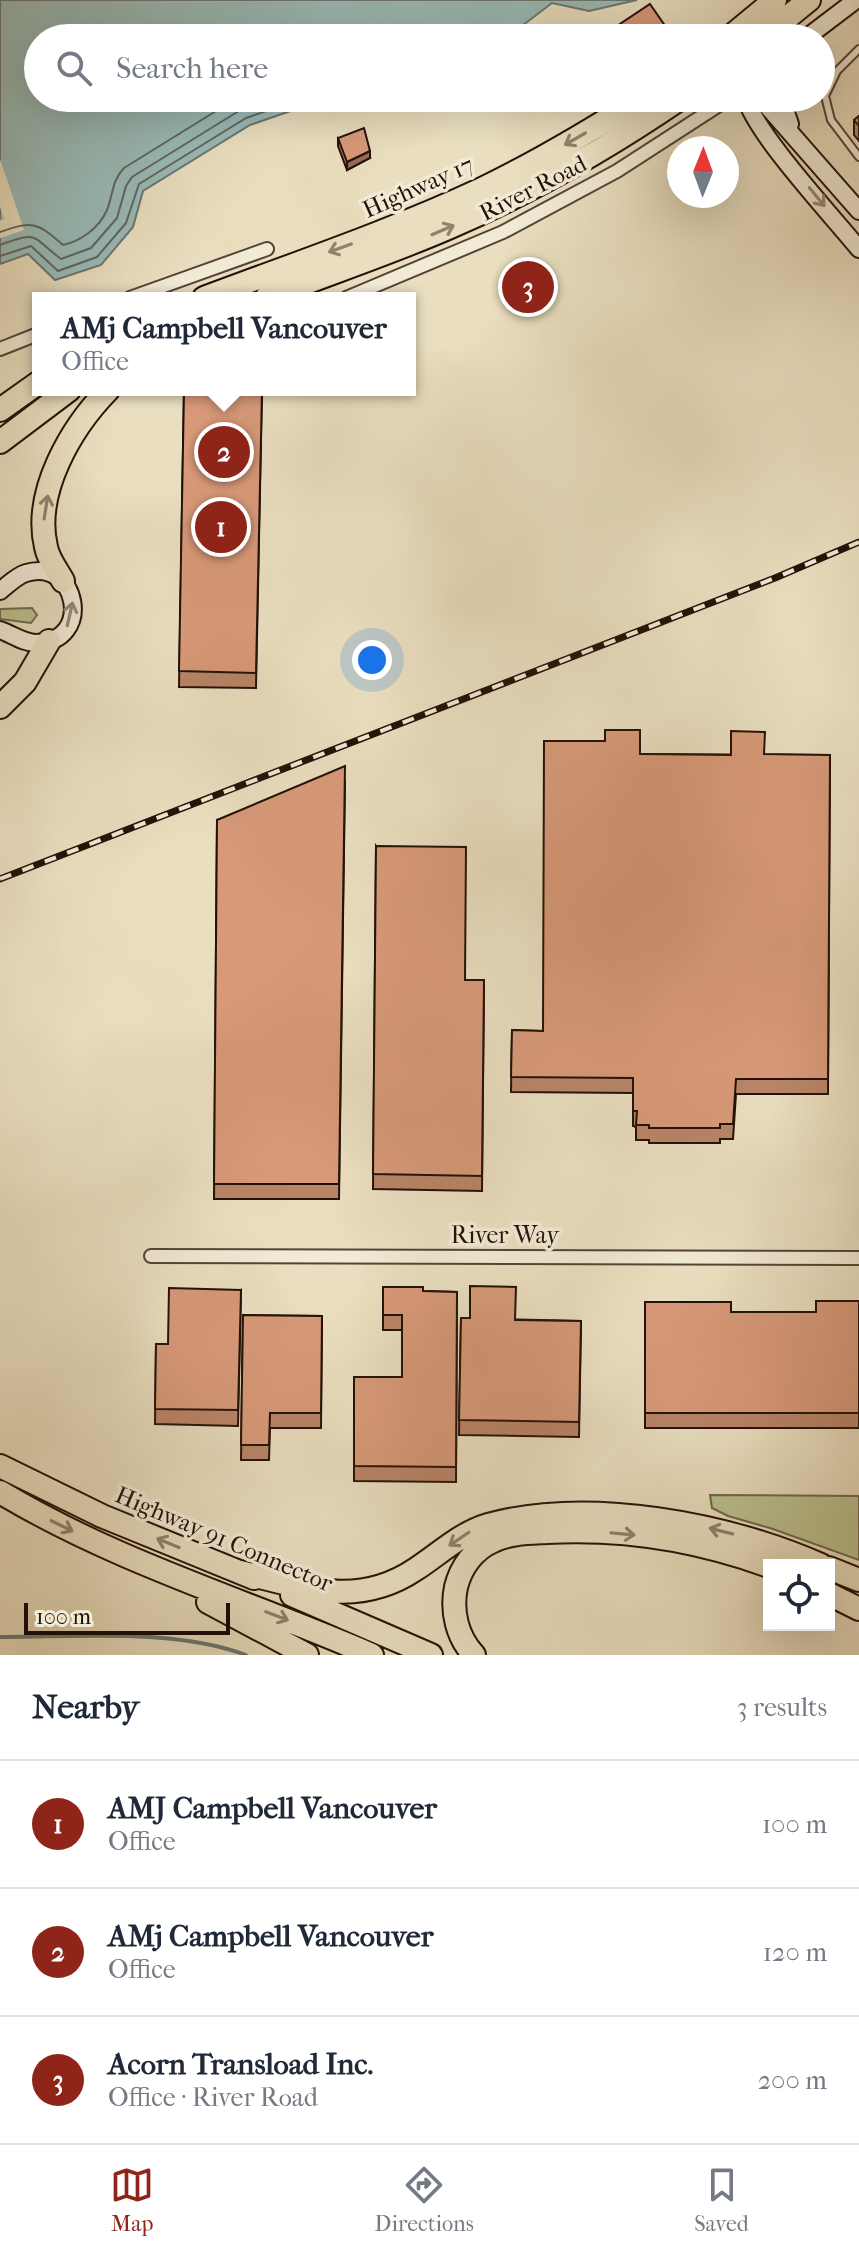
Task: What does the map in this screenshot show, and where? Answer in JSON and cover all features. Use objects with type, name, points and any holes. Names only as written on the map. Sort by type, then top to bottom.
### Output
[{"type":"highway","points":[[746,24],[775,0]]},
{"type":"highway","points":[[779,24],[809,0]]},
{"type":"highway","name":"Highway 17","points":[[220,292],[362,240],[485,187],[582,136],[620,112]]},
{"type":"highway","name":"Highway 17","points":[[283,292],[374,259],[500,203],[635,130],[661,112]]},
{"type":"highway","points":[[0,391],[32,376]]},
{"type":"highway","points":[[0,410],[32,387]]},
{"type":"highway","points":[[0,442],[61,396]]},
{"type":"highway","points":[[63,581],[46,549],[44,531],[49,490],[69,438],[103,396]]},
{"type":"highway","points":[[0,707],[25,682],[49,641]]},
{"type":"highway","name":"Highway 91 Connector","points":[[0,1466],[102,1516],[431,1655]]},
{"type":"highway","name":"Highway 91 Connector","points":[[0,1492],[126,1557],[372,1655]]},
{"type":"highway","points":[[240,1572],[319,1591],[365,1591],[412,1572],[475,1530],[523,1519],[577,1515],[644,1517],[707,1528],[774,1546],[806,1559]]},
{"type":"highway","points":[[474,1655],[456,1620],[456,1587],[463,1568],[473,1554],[501,1538],[553,1532],[635,1535],[724,1551],[763,1564]]},
{"type":"highway","points":[[126,1557],[307,1655]]},
{"type":"highway","points":[[835,1571],[856,1580]]},
{"type":"street","points":[[824,24],[856,0]]},
{"type":"street","name":"River Road","points":[[360,292],[503,232],[617,171],[708,112]]},
{"type":"street","points":[[752,112],[772,143],[859,249]]},
{"type":"street","points":[[773,112],[859,211]]},
{"type":"street","points":[[786,112],[796,137]]},
{"type":"street","points":[[147,292],[267,249]]},
{"type":"street","points":[[0,349],[32,336]]},
{"type":"street","points":[[0,591],[20,575],[31,572],[52,574],[63,581],[73,600],[73,614],[64,632],[49,641],[29,642],[0,630]]},
{"type":"street","name":"River Way","points":[[151,1256],[859,1258]]},
{"type":"lane","points":[[835,75],[859,49]]},
{"type":"lane","points":[[829,112],[831,120],[859,157]]},
{"type":"green space","points":[[32,608],[37,615],[31,623],[0,619],[0,609]]},
{"type":"green space","points":[[710,1495],[859,1496],[859,1560],[728,1516],[712,1508]]},
{"type":"water","points":[[0,0],[637,0],[589,11],[552,3],[524,24],[24,24],[24,112],[288,112],[250,125],[143,191],[133,227],[101,265],[55,280],[28,254],[0,264]]},
{"type":"pier","points":[[0,159],[24,230],[0,238],[0,220],[4,219],[0,207]]},
{"type":"building","points":[[650,4],[664,24],[620,24]]},
{"type":"building","points":[[364,128],[370,151],[347,162],[338,138]]},
{"type":"building","points":[[184,396],[262,396],[256,673],[179,671]]},
{"type":"building","points":[[605,730],[640,730],[640,754],[731,755],[731,731],[765,732],[764,754],[830,755],[828,1079],[736,1079],[733,1124],[720,1124],[720,1128],[649,1128],[649,1125],[636,1125],[633,1078],[511,1077],[512,1030],[543,1031],[544,741],[605,741]]},
{"type":"building","points":[[345,766],[339,1184],[214,1184],[217,820]]},
{"type":"building","points":[[376,846],[466,847],[465,980],[484,980],[482,1176],[373,1174]]},
{"type":"building","points":[[470,1286],[516,1287],[515,1320],[581,1321],[579,1422],[459,1420],[461,1318],[470,1318]]},
{"type":"building","points":[[383,1287],[423,1287],[423,1291],[457,1292],[456,1467],[354,1466],[354,1377],[402,1377],[402,1315],[383,1315]]},
{"type":"building","points":[[169,1288],[241,1290],[238,1410],[155,1409],[156,1344],[168,1344]]},
{"type":"building","points":[[816,1301],[859,1301],[859,1413],[645,1413],[645,1302],[731,1302],[731,1312],[816,1312]]},
{"type":"building","points":[[243,1315],[322,1316],[321,1413],[270,1413],[269,1445],[241,1445]]},
{"type":"waterway","points":[[0,1637],[157,1637],[218,1646],[246,1655]]},
{"type":"railway","points":[[0,879],[775,578],[859,542]]},
{"type":"place","name":"Acorn Transload Inc.","points":[[528,287]]},
{"type":"place","name":"AMj Campbell Vancouver","points":[[224,452]]},
{"type":"place","name":"AMJ Campbell Vancouver","points":[[221,527]]}]
